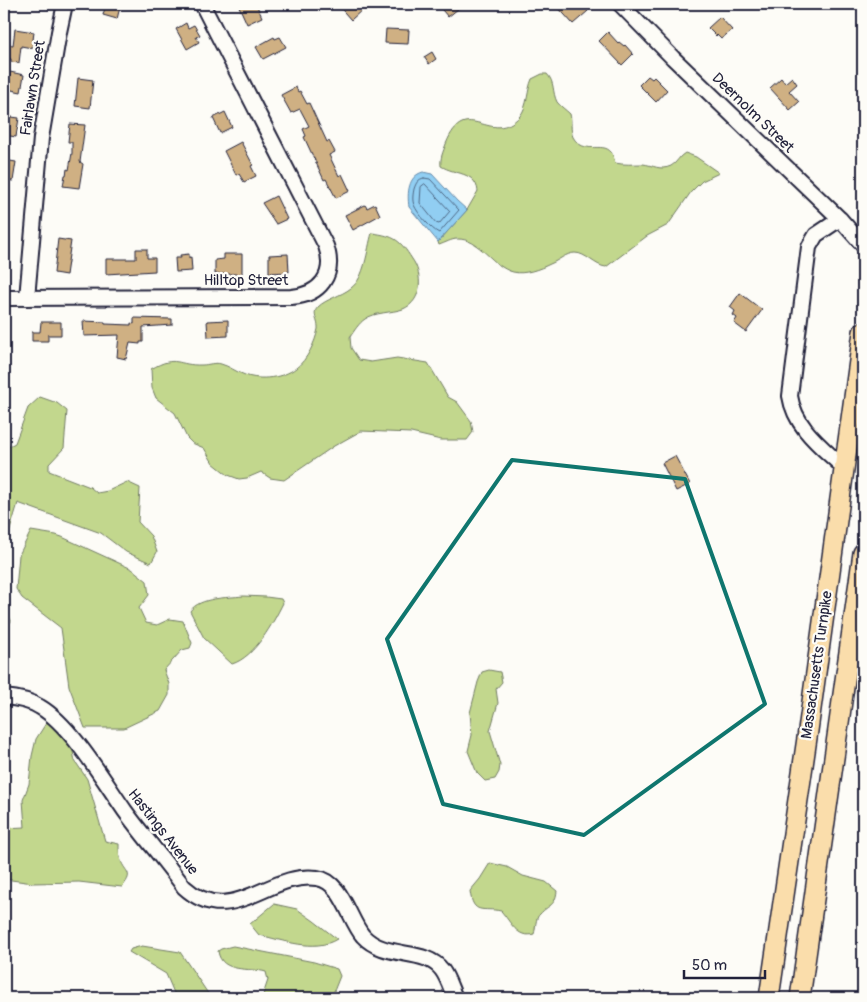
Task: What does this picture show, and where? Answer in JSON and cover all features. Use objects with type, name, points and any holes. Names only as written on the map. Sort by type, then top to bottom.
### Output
[{"type":"highway","name":"Massachusetts Turnpike","points":[[769,998],[810,719],[863,332]]},
{"type":"highway","name":"Massachusetts Turnpike","points":[[800,998],[863,553]]},
{"type":"street","name":"Fairlawn Street","points":[[27,298],[41,138],[65,4]]},
{"type":"street","name":"Hilltop Street","points":[[4,298],[291,297],[312,291],[324,280],[330,264],[326,246],[202,4]]},
{"type":"street","name":"Deernolm Street","points":[[620,4],[673,58],[840,219],[863,244]]},
{"type":"street","points":[[840,219],[816,235],[809,247],[790,396],[801,426],[844,468]]},
{"type":"street","name":"Hastings Avenue","points":[[4,696],[25,700],[41,707],[60,724],[184,887],[192,893],[209,902],[229,903],[250,897],[281,883],[297,879],[324,879],[333,886],[364,936],[388,951],[414,955],[432,961],[442,970],[455,998]]},
{"type":"highlighted area","points":[[512,460],[685,479],[765,704],[584,835],[443,804],[387,639]]},
{"type":"green space","points":[[542,74],[547,74],[550,77],[557,102],[570,114],[573,137],[582,146],[607,149],[612,153],[615,163],[643,164],[660,168],[671,166],[685,153],[696,157],[719,173],[702,181],[691,192],[668,225],[647,236],[606,267],[575,253],[568,254],[537,270],[517,273],[499,265],[479,248],[465,240],[455,239],[439,245],[438,242],[467,210],[478,191],[473,180],[469,177],[441,166],[443,152],[454,130],[462,123],[471,122],[499,127],[509,124],[523,112],[532,79]]},
{"type":"green space","points":[[372,233],[392,238],[404,247],[416,265],[419,279],[418,294],[410,305],[403,309],[373,315],[363,321],[350,337],[351,348],[359,360],[371,362],[397,358],[428,363],[448,397],[457,402],[471,421],[473,432],[467,440],[441,440],[411,433],[361,431],[334,446],[284,480],[270,478],[261,472],[239,479],[228,475],[213,463],[204,448],[192,443],[187,438],[175,413],[156,398],[152,388],[151,369],[172,361],[194,365],[219,363],[251,377],[271,378],[296,368],[307,356],[315,340],[318,329],[315,315],[316,310],[325,302],[343,293],[356,283],[365,263]]},
{"type":"green space","points":[[40,397],[57,403],[67,411],[64,448],[49,464],[49,471],[90,487],[97,493],[108,491],[127,482],[140,488],[138,522],[151,536],[157,552],[151,563],[126,552],[101,533],[18,503],[4,550],[4,449],[15,443],[28,408]]},
{"type":"green space","points":[[31,531],[62,537],[132,569],[147,581],[149,595],[139,608],[146,623],[157,625],[170,619],[183,621],[192,643],[190,648],[182,650],[164,670],[169,684],[169,695],[160,711],[124,728],[85,728],[69,686],[61,628],[22,598],[16,589],[19,555]]},
{"type":"green space","points":[[243,596],[281,599],[283,603],[269,629],[256,647],[232,664],[204,638],[190,611],[194,606],[207,601]]},
{"type":"green space","points":[[4,604],[11,621],[4,632]]},
{"type":"green space","points":[[489,670],[500,672],[502,682],[496,689],[498,703],[490,731],[500,765],[495,779],[485,781],[477,773],[468,751],[472,735],[470,713],[478,682],[482,672]]},
{"type":"green space","points":[[50,717],[70,738],[75,761],[87,779],[105,841],[119,844],[119,854],[128,875],[122,887],[79,882],[33,883],[4,879],[4,828],[25,827],[23,800],[29,784],[32,756],[36,739]]},
{"type":"green space","points":[[490,863],[507,867],[523,876],[546,882],[557,891],[553,903],[538,916],[534,934],[528,935],[519,932],[501,911],[480,909],[474,904],[470,891]]},
{"type":"green space","points":[[274,904],[297,909],[337,939],[319,945],[309,945],[259,935],[250,924]]},
{"type":"green space","points":[[142,946],[180,952],[211,998],[178,998],[166,974],[129,952],[131,949]]},
{"type":"green space","points":[[233,946],[314,962],[337,969],[340,976],[334,991],[338,998],[262,998],[268,980],[266,972],[230,966],[220,958],[218,951]]},
{"type":"water","points":[[423,172],[432,174],[467,210],[438,242],[409,207],[408,196],[411,181]]},
{"type":"building","points":[[106,4],[120,7],[117,19],[103,15]]},
{"type":"building","points":[[238,4],[256,4],[262,17],[247,24]]},
{"type":"building","points":[[337,4],[359,4],[363,9],[351,20]]},
{"type":"building","points":[[437,4],[464,4],[448,17]]},
{"type":"building","points":[[555,4],[581,4],[588,11],[573,24]]},
{"type":"building","points":[[720,17],[732,30],[721,39],[708,28]]},
{"type":"building","points":[[186,23],[188,28],[194,25],[200,35],[196,37],[199,42],[187,49],[176,29]]},
{"type":"building","points":[[15,29],[34,32],[32,48],[21,46],[19,63],[11,62],[11,59],[6,58],[7,44],[13,45]]},
{"type":"building","points":[[386,29],[409,30],[408,44],[385,43]]},
{"type":"building","points":[[608,32],[618,43],[625,45],[633,54],[622,65],[599,41]]},
{"type":"building","points":[[274,37],[275,39],[280,37],[286,47],[263,59],[256,47]]},
{"type":"building","points":[[432,52],[436,59],[429,64],[424,57]]},
{"type":"building","points":[[10,72],[24,75],[21,92],[7,89]]},
{"type":"building","points":[[648,76],[652,79],[654,77],[667,90],[656,102],[639,85]]},
{"type":"building","points":[[792,77],[797,84],[789,91],[799,102],[790,110],[770,88],[781,78],[785,83]]},
{"type":"building","points":[[78,78],[93,80],[90,108],[75,106]]},
{"type":"building","points":[[296,87],[307,104],[309,103],[327,142],[329,141],[335,152],[329,155],[339,176],[342,174],[350,191],[336,198],[326,179],[324,180],[304,137],[306,136],[303,129],[309,126],[300,109],[291,113],[281,95]]},
{"type":"building","points":[[225,112],[232,127],[220,133],[213,118]]},
{"type":"building","points":[[4,116],[19,118],[16,137],[4,135]]},
{"type":"building","points":[[70,124],[85,125],[80,162],[83,164],[79,188],[63,186],[67,169],[69,170],[72,153],[72,142],[68,142]]},
{"type":"building","points":[[241,142],[253,165],[251,166],[256,176],[244,182],[239,174],[236,175],[224,151]]},
{"type":"building","points":[[4,160],[16,162],[13,181],[4,180]]},
{"type":"building","points":[[276,196],[287,219],[276,224],[262,203]]},
{"type":"building","points":[[375,204],[380,215],[353,230],[345,215],[365,205],[367,208]]},
{"type":"building","points":[[58,239],[71,241],[66,275],[54,273]]},
{"type":"building","points":[[136,249],[147,249],[147,258],[155,258],[155,271],[106,274],[106,259],[136,259]]},
{"type":"building","points":[[189,254],[192,271],[176,272],[175,258],[181,258],[180,255]]},
{"type":"building","points":[[224,254],[242,254],[242,274],[215,274],[215,260],[224,259]]},
{"type":"building","points":[[288,254],[289,272],[269,273],[269,255]]},
{"type":"building","points":[[740,293],[762,310],[746,332],[734,323],[737,318],[733,315],[735,311],[730,307]]},
{"type":"building","points":[[134,318],[172,319],[172,325],[143,327],[143,342],[140,342],[140,344],[130,343],[126,359],[117,357],[119,335],[84,336],[83,321],[131,325],[131,323],[134,324]]},
{"type":"building","points":[[228,320],[228,336],[208,337],[207,321]]},
{"type":"building","points":[[41,322],[61,322],[61,335],[48,335],[48,341],[32,341],[32,332],[40,332]]},
{"type":"building","points":[[675,456],[690,484],[676,491],[662,463]]}]
